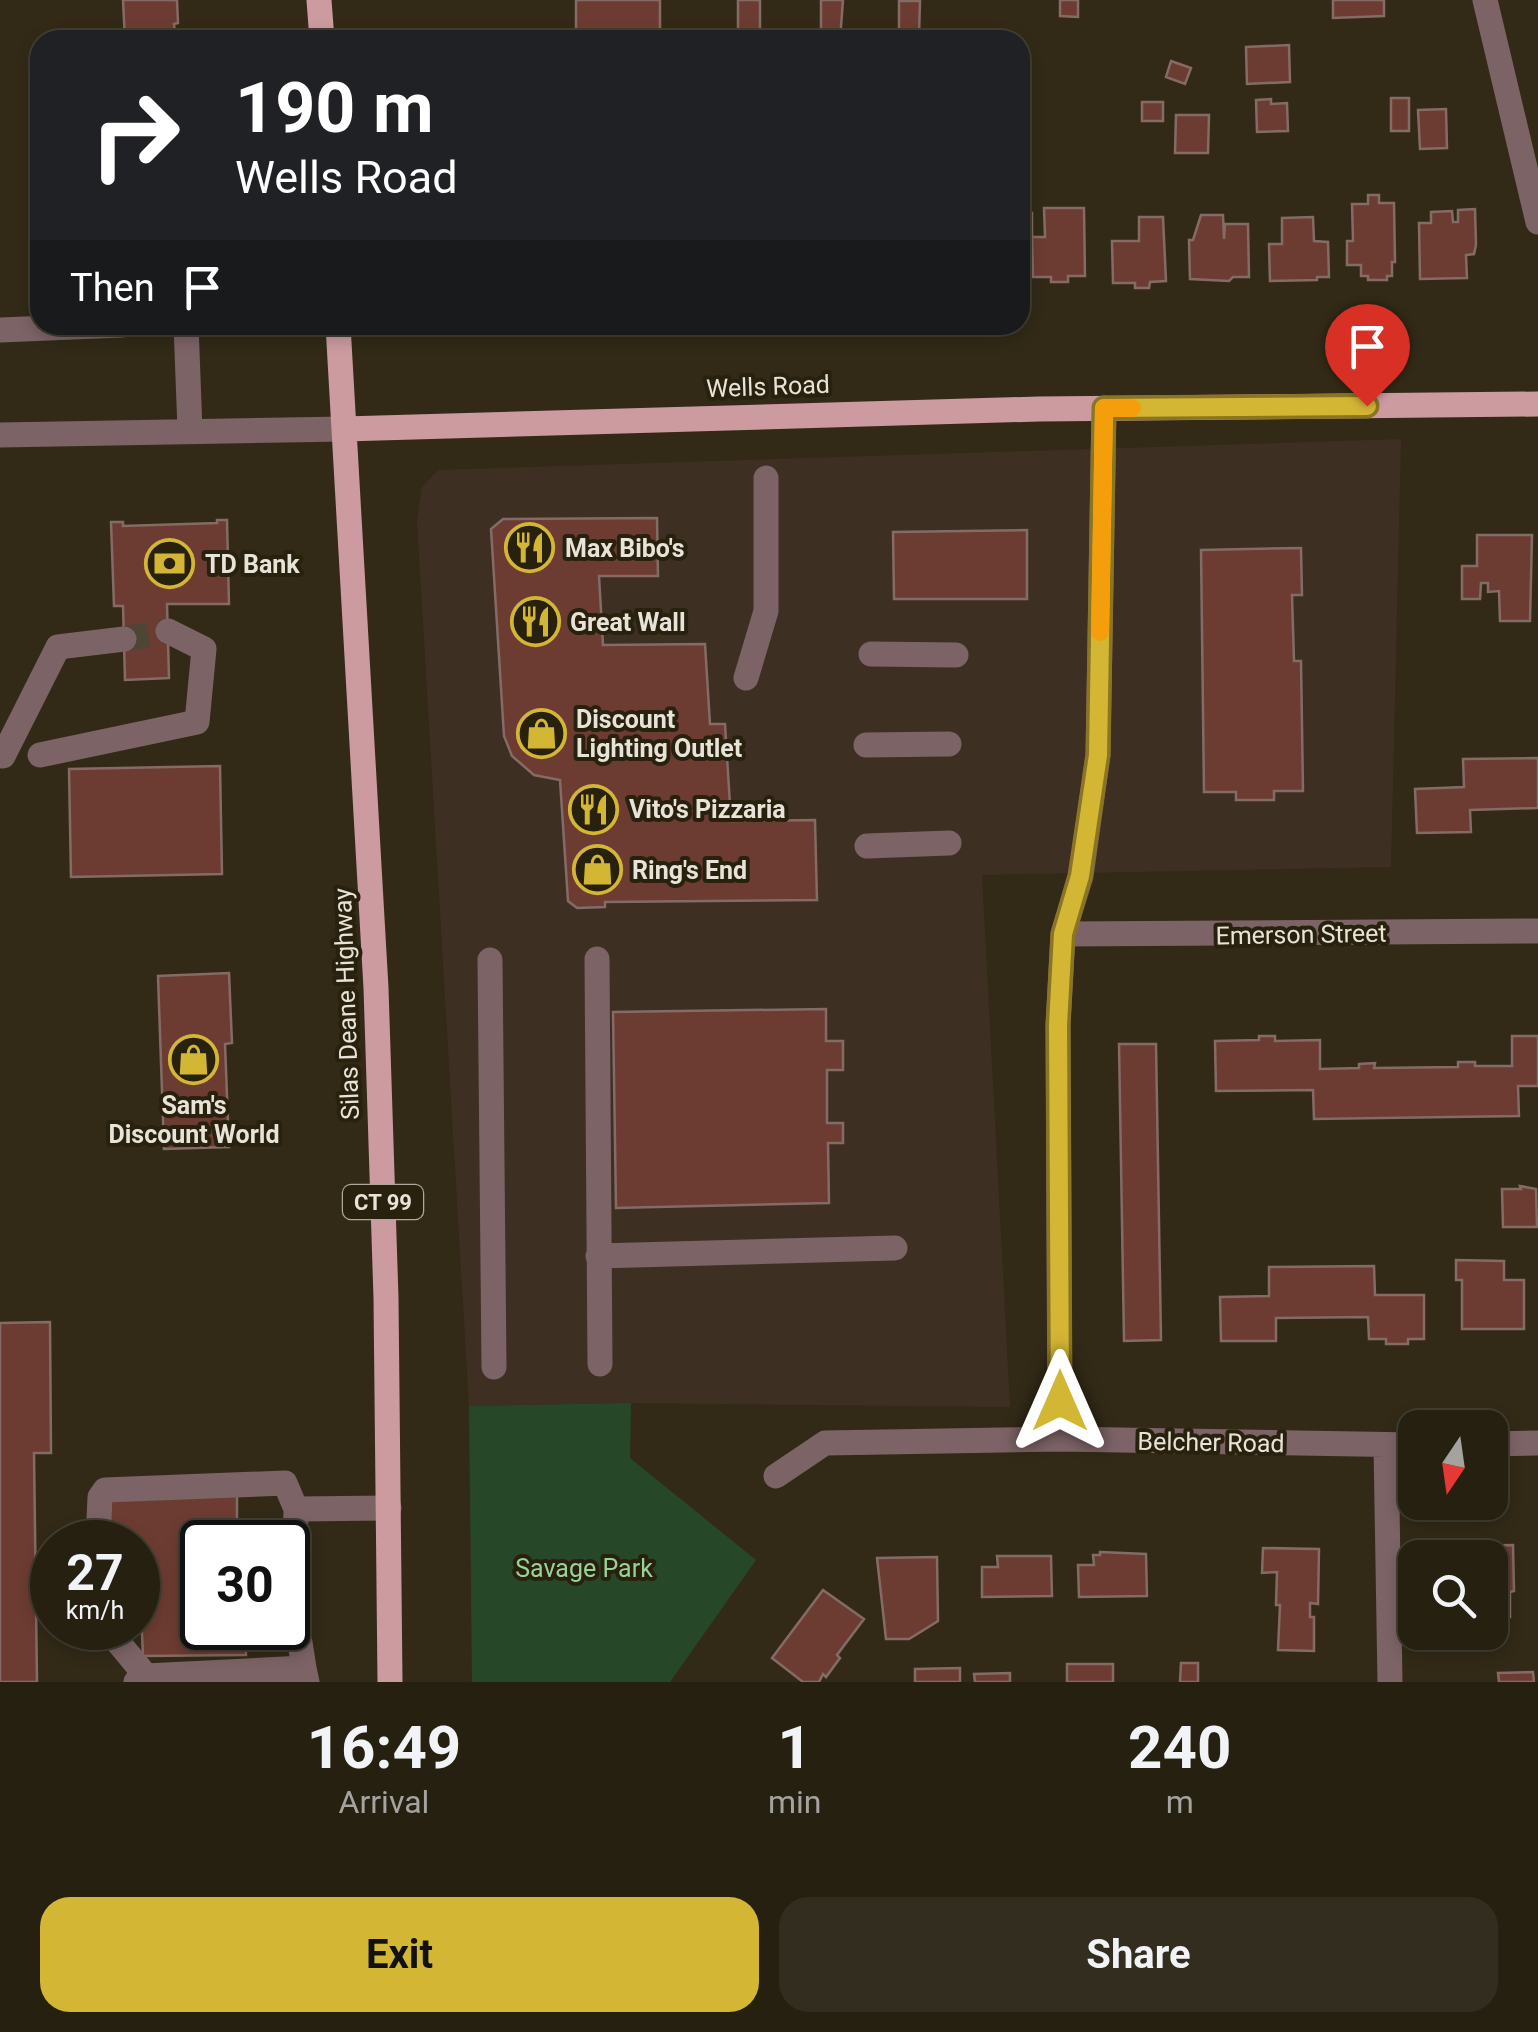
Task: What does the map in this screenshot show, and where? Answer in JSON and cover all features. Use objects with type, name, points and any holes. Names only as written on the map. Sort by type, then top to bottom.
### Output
[{"type":"main road","points":[[319,0],[321,30]]},
{"type":"main road","name":"Silas Deane Highway","points":[[339,335],[376,974],[386,1298],[390,1682]]},
{"type":"main road","name":"Wells Road","points":[[344,429],[1104,408],[1538,404]]},
{"type":"street","points":[[1485,0],[1538,222]]},
{"type":"street","points":[[0,330],[30,329]]},
{"type":"street","points":[[186,335],[190,430]]},
{"type":"street","points":[[1060,1439],[1058,1025],[1063,934],[1080,876],[1098,755],[1104,408]]},
{"type":"street","name":"Wells Road","points":[[0,435],[344,429]]},
{"type":"street","points":[[746,678],[766,611],[766,478]]},
{"type":"street","points":[[40,755],[197,722],[204,649],[168,631]]},
{"type":"street","points":[[3,756],[58,647],[124,639]]},
{"type":"street","points":[[871,654],[956,655]]},
{"type":"street","points":[[866,745],[949,744]]},
{"type":"street","points":[[867,846],[949,843]]},
{"type":"street","name":"Emerson Street","points":[[1063,934],[1538,931]]},
{"type":"street","points":[[597,959],[600,1364]]},
{"type":"street","points":[[490,960],[494,1367]]},
{"type":"street","points":[[598,1256],[895,1248]]},
{"type":"street","name":"Belcher Road","points":[[776,1476],[825,1443],[1060,1439],[1398,1446]]},
{"type":"street","points":[[1508,1444],[1538,1443]]},
{"type":"street","points":[[1386,1446],[1390,1682]]},
{"type":"street","points":[[99,1520],[100,1497],[106,1490],[284,1483],[296,1509],[294,1605],[305,1675],[141,1679],[123,1650]]},
{"type":"street","points":[[296,1509],[388,1508]]},
{"type":"shaded area","points":[[1401,439],[1391,867],[982,875],[1010,1407],[631,1403],[469,1406],[417,521],[422,487],[438,470]]},
{"type":"green space","name":"Savage Park","points":[[631,1403],[630,1458],[756,1560],[670,1682],[472,1682],[469,1406]]},
{"type":"building","points":[[123,0],[177,0],[175,30],[124,30]]},
{"type":"building","points":[[576,0],[660,0],[660,30],[576,30]]},
{"type":"building","points":[[738,0],[760,0],[760,30],[738,30]]},
{"type":"building","points":[[821,0],[843,0],[841,30],[821,30]]},
{"type":"building","points":[[1060,0],[1078,0],[1078,17],[1060,16]]},
{"type":"building","points":[[1333,0],[1384,0],[1384,16],[1333,18]]},
{"type":"building","points":[[899,1],[920,1],[919,30],[899,30]]},
{"type":"building","points":[[1289,45],[1290,82],[1247,84],[1246,47]]},
{"type":"building","points":[[1171,61],[1191,68],[1185,84],[1166,77]]},
{"type":"building","points":[[1391,98],[1409,98],[1409,131],[1391,131]]},
{"type":"building","points":[[1271,99],[1271,104],[1287,103],[1288,131],[1257,132],[1256,100]]},
{"type":"building","points":[[1142,102],[1163,102],[1163,121],[1142,121]]},
{"type":"building","points":[[1446,109],[1447,148],[1420,149],[1418,110]]},
{"type":"building","points":[[1176,115],[1209,115],[1208,153],[1175,153]]},
{"type":"building","points":[[1368,195],[1379,195],[1379,203],[1394,203],[1395,262],[1387,280],[1368,280],[1368,276],[1361,276],[1361,265],[1347,265],[1347,241],[1353,241],[1352,204],[1368,204]]},
{"type":"building","points":[[1044,208],[1084,208],[1085,276],[1068,276],[1068,282],[1033,277],[1032,237],[1045,237]]},
{"type":"building","points":[[1475,209],[1476,245],[1474,254],[1466,255],[1467,278],[1420,279],[1419,223],[1431,223],[1431,212],[1452,211],[1453,222],[1458,222],[1458,210]]},
{"type":"building","points":[[1201,215],[1223,215],[1224,239],[1225,224],[1248,224],[1249,277],[1233,277],[1229,281],[1190,279],[1189,240],[1193,240]]},
{"type":"building","points":[[1139,217],[1163,217],[1166,281],[1150,282],[1149,288],[1135,288],[1135,283],[1113,283],[1112,241],[1139,241]]},
{"type":"building","points":[[1313,217],[1314,241],[1328,242],[1329,277],[1270,281],[1269,244],[1282,244],[1282,218]]},
{"type":"building","points":[[657,518],[658,576],[599,576],[603,645],[705,644],[710,724],[725,724],[731,821],[815,820],[817,900],[605,902],[605,907],[577,908],[568,901],[560,780],[534,775],[512,756],[504,736],[491,529],[503,519]]},
{"type":"building","points":[[227,520],[229,604],[167,604],[169,678],[125,680],[123,606],[114,606],[111,522],[123,522],[123,526]]},
{"type":"building","points":[[1027,530],[1027,599],[894,599],[893,532]]},
{"type":"building","points":[[1477,535],[1532,535],[1530,621],[1500,621],[1499,591],[1488,592],[1488,583],[1481,583],[1480,599],[1462,599],[1462,566],[1477,566]]},
{"type":"building","points":[[1301,548],[1302,595],[1292,595],[1294,661],[1301,661],[1303,791],[1274,791],[1274,800],[1236,800],[1236,792],[1204,792],[1201,550]]},
{"type":"building","points":[[1538,758],[1538,808],[1470,810],[1471,832],[1417,833],[1415,789],[1464,787],[1463,759]]},
{"type":"building","points":[[220,766],[222,874],[71,877],[69,769]]},
{"type":"building","points":[[229,973],[232,1043],[225,1044],[229,1147],[164,1149],[158,976]]},
{"type":"building","points":[[826,1009],[826,1041],[843,1041],[843,1070],[827,1070],[827,1123],[843,1123],[843,1143],[828,1143],[829,1203],[616,1208],[613,1012]]},
{"type":"building","points":[[1259,1036],[1275,1036],[1275,1041],[1320,1040],[1320,1069],[1359,1068],[1359,1064],[1375,1063],[1374,1068],[1458,1067],[1458,1062],[1512,1066],[1512,1036],[1538,1036],[1538,1086],[1518,1086],[1519,1116],[1314,1119],[1313,1090],[1216,1091],[1215,1041],[1259,1040]]},
{"type":"building","points":[[1119,1044],[1156,1044],[1161,1340],[1124,1341]]},
{"type":"building","points":[[1520,1186],[1536,1189],[1537,1227],[1503,1227],[1502,1189],[1521,1189]]},
{"type":"building","points":[[1456,1260],[1504,1261],[1504,1280],[1524,1280],[1524,1329],[1462,1329],[1462,1280],[1456,1280]]},
{"type":"building","points":[[1374,1266],[1375,1295],[1424,1295],[1424,1339],[1386,1344],[1386,1339],[1369,1339],[1368,1317],[1276,1318],[1276,1341],[1221,1341],[1220,1297],[1269,1296],[1269,1267]]},
{"type":"building","points":[[50,1322],[51,1453],[34,1453],[35,1520],[30,1520],[30,1650],[37,1650],[37,1682],[0,1682],[0,1323]]},
{"type":"building","points":[[237,1495],[237,1520],[180,1520],[180,1650],[246,1650],[246,1655],[143,1656],[143,1650],[160,1650],[160,1520],[109,1520],[109,1497]]},
{"type":"building","points":[[1508,1545],[1513,1545],[1514,1591],[1510,1592],[1508,1617]]},
{"type":"building","points":[[1263,1548],[1319,1549],[1318,1604],[1310,1603],[1314,1651],[1278,1650],[1277,1572],[1262,1573]]},
{"type":"building","points":[[1146,1554],[1147,1596],[1079,1597],[1078,1565],[1094,1565],[1093,1555]]},
{"type":"building","points":[[997,1556],[1051,1556],[1052,1596],[982,1597],[982,1567],[998,1567]]},
{"type":"building","points":[[937,1557],[938,1621],[909,1639],[886,1639],[877,1558]]},
{"type":"building","points":[[823,1590],[864,1619],[826,1677],[823,1674],[819,1682],[803,1682],[772,1658]]},
{"type":"building","points":[[1181,1663],[1198,1663],[1198,1682],[1180,1682]]},
{"type":"building","points":[[1067,1664],[1113,1664],[1113,1682],[1067,1682]]},
{"type":"building","points":[[960,1668],[960,1682],[915,1682],[915,1669]]},
{"type":"building","points":[[1533,1672],[1534,1682],[1499,1682],[1498,1673]]},
{"type":"building","points":[[1010,1673],[1010,1682],[975,1682],[974,1674]]},
{"type":"tunnel","points":[[124,639],[168,631]]},
{"type":"slow traffic","points":[[1100,632],[1104,408],[1132,408]]},
{"type":"place","name":"Max Bibo's","points":[[530,548]]},
{"type":"place","name":"TD Bank","points":[[170,564]]},
{"type":"place","name":"Great Wall","points":[[535,622]]},
{"type":"place","name":"Discount Lighting Outlet","points":[[541,733]]},
{"type":"place","name":"Vito's Pizzaria","points":[[594,809]]},
{"type":"place","name":"Ring's End","points":[[597,870]]},
{"type":"place","name":"Sam's Discount World","points":[[194,1059]]},
{"type":"route","points":[[1060,1401],[1058,1025],[1063,934],[1080,876],[1098,755],[1104,408],[1367,406]]}]
